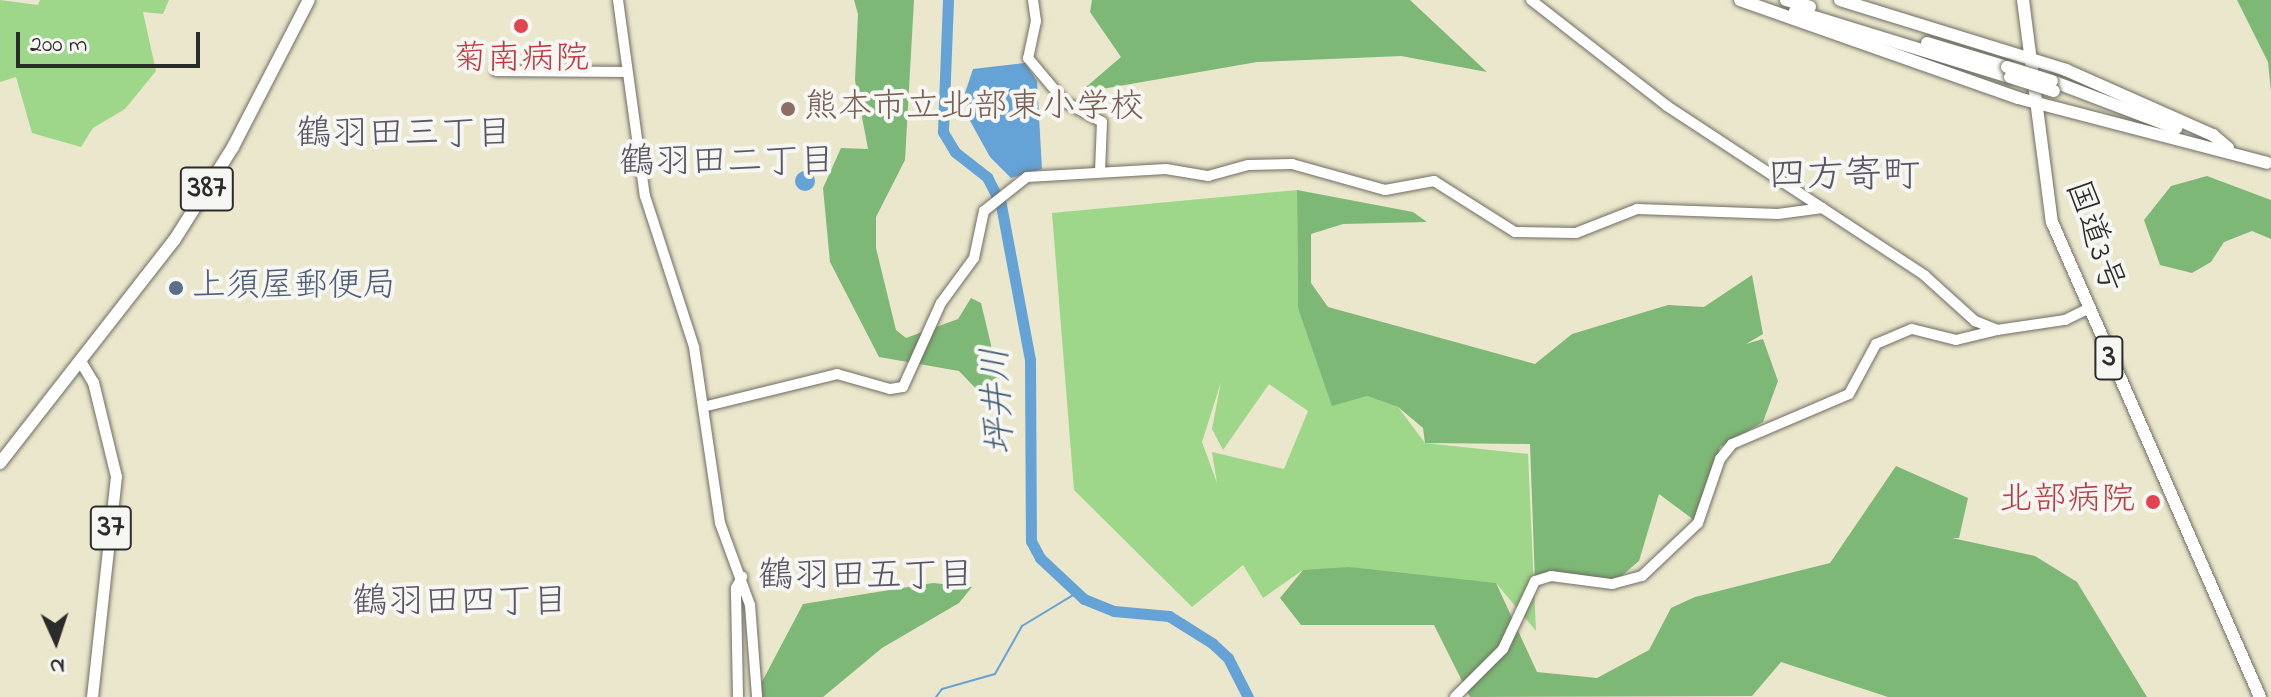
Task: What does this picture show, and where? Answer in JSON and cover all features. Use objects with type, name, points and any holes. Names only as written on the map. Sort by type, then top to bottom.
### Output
[{"type":"highway","name":"387","points":[[0,463],[149,277],[233,147],[309,0]]},
{"type":"highway","points":[[1740,0],[2033,101],[2269,164]]},
{"type":"highway","points":[[1760,0],[2009,72]]},
{"type":"highway","points":[[1786,0],[2151,119],[2269,164]]},
{"type":"highway","points":[[1840,0],[2028,56],[2213,135],[2228,148]]},
{"type":"highway","name":"国道3号","points":[[2023,0],[2047,204],[2088,309],[2260,697]]},
{"type":"main road","name":"37","points":[[82,364],[93,382],[116,476],[92,697]]},
{"type":"street","points":[[618,0],[645,196],[694,347],[720,523],[750,605],[757,697]]},
{"type":"street","points":[[1033,0],[1036,21],[1028,58],[1065,102],[1102,122],[1100,172]]},
{"type":"street","points":[[1531,0],[1629,79],[1924,275],[1975,321],[1997,330]]},
{"type":"street","points":[[496,71],[626,72]]},
{"type":"street","points":[[703,407],[837,374],[890,389],[903,387],[941,303],[974,258],[980,223],[991,201],[1010,185],[1027,177],[1179,170],[1208,176],[1248,165],[1292,164],[1385,190],[1434,181],[1515,232],[1576,233],[1637,209],[1778,214],[1823,208]]},
{"type":"street","points":[[1455,697],[1503,649],[1535,581],[1551,576],[1612,584],[1642,576],[1698,523],[1720,459],[1732,444],[1849,394],[1876,344],[1912,329],[1956,340],[1997,330],[2065,320],[2088,309]]},
{"type":"street","points":[[738,697],[736,588],[742,577]]},
{"type":"green space","points":[[0,0],[38,5],[40,0],[169,0],[163,14],[143,12],[156,71],[125,109],[93,128],[81,147],[32,133],[16,77],[0,82]]},
{"type":"green space","points":[[854,0],[914,0],[905,160],[876,217],[876,248],[896,330],[906,338],[958,319],[971,298],[981,303],[1003,395],[983,396],[959,371],[879,357],[830,262],[823,188],[841,148],[868,149],[855,80],[858,14]]},
{"type":"green space","points":[[1092,0],[1410,0],[1487,72],[1401,56],[1257,62],[1079,93],[1121,57],[1090,12]]},
{"type":"green space","points":[[2237,0],[2271,0],[2271,92],[2268,62]]},
{"type":"green space","points":[[2207,176],[2271,200],[2271,239],[2252,231],[2224,242],[2211,262],[2192,273],[2160,265],[2144,220],[2171,186]]},
{"type":"green space","points":[[1297,190],[1298,308],[1367,396],[1398,407],[1425,443],[1528,454],[1536,631],[1496,583],[1303,570],[1263,598],[1243,565],[1192,607],[1074,490],[1052,213]],"holes":[[[1221,382],[1212,429],[1223,450],[1269,384],[1308,411],[1284,469],[1212,452],[1217,483],[1202,442]]]},
{"type":"green space","points":[[1297,190],[1413,212],[1427,222],[1343,224],[1311,234],[1311,283],[1328,307],[1535,364],[1572,334],[1668,305],[1704,307],[1752,275],[1763,334],[1746,344],[1763,339],[1778,381],[1763,422],[1720,447],[1698,523],[1659,494],[1639,561],[1612,584],[1535,581],[1530,444],[1425,443],[1423,428],[1398,407],[1367,396],[1332,406],[1298,308]]},
{"type":"green space","points":[[1896,466],[1968,498],[1959,538],[1952,538],[2035,556],[2077,582],[2147,697],[1888,697],[1781,662],[1752,696],[1470,697],[1434,625],[1301,625],[1280,598],[1303,570],[1349,567],[1496,583],[1537,672],[1597,678],[1649,650],[1671,608],[1695,597],[1830,563]]},
{"type":"green space","points":[[933,583],[972,587],[959,603],[882,648],[823,697],[754,697],[803,604]]},
{"type":"water","points":[[1025,63],[1037,81],[1042,169],[1011,178],[990,157],[969,119],[965,93],[973,69]]},
{"type":"water","points":[[801,171],[809,171],[815,181],[809,191],[801,191],[795,185],[795,177]]},
{"type":"waterway","name":"坪井川","points":[[948,0],[943,132],[955,152],[987,177],[1001,205],[1030,360],[1031,541],[1040,558],[1084,599],[1114,611],[1169,616],[1212,643],[1228,658],[1248,697]]},
{"type":"waterway","points":[[936,697],[942,689],[995,674],[1022,626],[1075,594]]},
{"type":"place","name":"菊南病院","points":[[521,26]]},
{"type":"place","name":"熊本市立北部東小学校","points":[[788,109]]},
{"type":"place","name":"上須屋郵便局","points":[[176,288]]},
{"type":"place","name":"北部病院","points":[[2153,502]]},
{"type":"district","name":"鶴羽田三丁目","points":[[404,136]]},
{"type":"district","name":"鶴羽田二丁目","points":[[727,164]]},
{"type":"district","name":"四方寄町","points":[[1844,178]]},
{"type":"district","name":"鶴羽田五丁目","points":[[866,578]]},
{"type":"district","name":"鶴羽田四丁目","points":[[460,604]]}]
